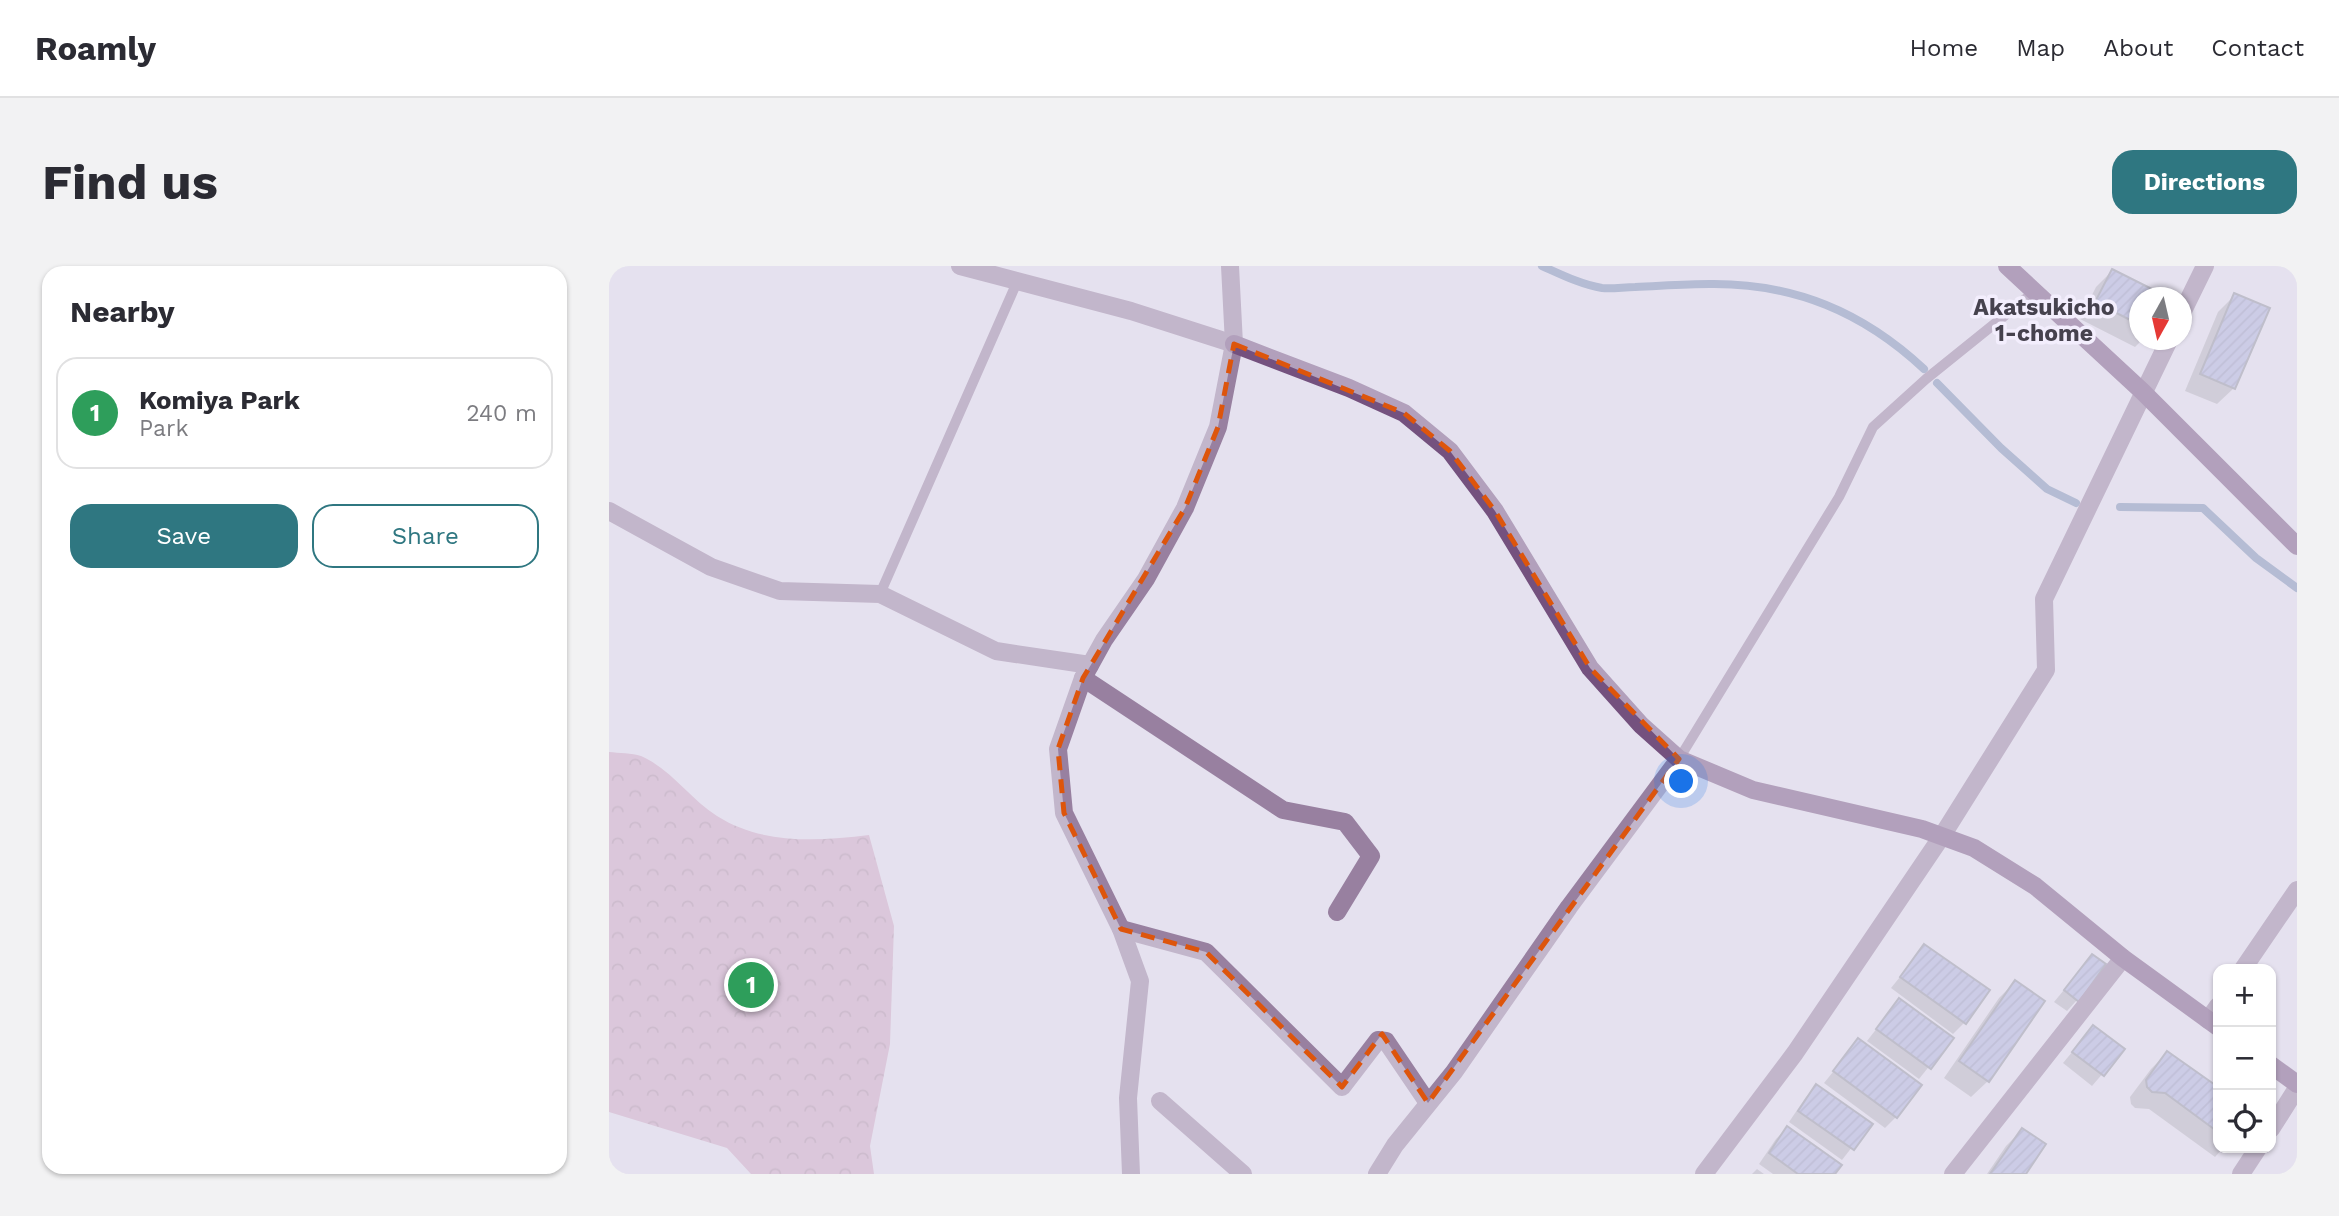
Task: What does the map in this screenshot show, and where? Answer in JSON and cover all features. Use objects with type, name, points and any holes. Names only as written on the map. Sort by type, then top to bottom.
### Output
[{"type":"street","points":[[960,266],[1131,311],[1234,344],[1349,388],[1404,413],[1450,451],[1495,511],[1590,668],[1641,725],[1679,759],[1753,790],[1922,829],[1975,848],[2035,886],[2123,958],[2213,1017]]},
{"type":"street","points":[[1131,1174],[1128,1098],[1140,981],[1121,929],[1064,813],[1058,749],[1087,672],[1146,579],[1185,508],[1218,426],[1234,344],[1230,266]]},
{"type":"street","points":[[2007,266],[2143,392],[2297,546]]},
{"type":"street","points":[[2192,293],[2205,266]]},
{"type":"street","points":[[1704,1174],[1795,1053],[1942,836],[2046,670],[2044,599],[2164,350]]},
{"type":"street","points":[[609,512],[711,567],[780,591],[880,594],[996,651],[1087,672],[1283,810],[1345,822],[1371,856],[1337,912]]},
{"type":"street","points":[[1377,1174],[1395,1144],[1454,1072],[1569,907],[1679,759]]},
{"type":"street","points":[[2246,964],[2297,890]]},
{"type":"street","points":[[1121,929],[1206,952],[1342,1087],[1378,1040],[1386,1041],[1428,1103]]},
{"type":"street","points":[[1953,1174],[2123,958]]},
{"type":"street","points":[[2276,1069],[2297,1086],[2276,1121]]},
{"type":"street","points":[[1160,1101],[1243,1174]]},
{"type":"street","points":[[2241,1174],[2255,1153]]},
{"type":"lane","points":[[880,594],[1017,282]]},
{"type":"lane","points":[[1679,759],[1839,497],[1873,427],[1926,379],[2034,292]]},
{"type":"highlighted area","points":[[1234,344],[1404,413],[1450,451],[1495,511],[1590,668],[1679,759],[1428,1103],[1382,1034],[1342,1087],[1206,952],[1121,929],[1064,813],[1058,749],[1083,678],[1185,508],[1218,427]]},
{"type":"green space","points":[[609,752],[637,755],[652,762],[717,816],[753,832],[791,839],[869,835],[894,926],[890,1044],[870,1146],[874,1174],[751,1174],[727,1148],[609,1112]]},
{"type":"building","points":[[2112,269],[2148,287],[2129,287],[2129,319],[2095,302]]},
{"type":"building","points":[[2234,293],[2270,308],[2235,389],[2200,374]]},
{"type":"building","points":[[1924,944],[1990,990],[1966,1024],[1900,977]]},
{"type":"building","points":[[2092,954],[2106,964],[2079,1002],[2064,990]]},
{"type":"building","points":[[2015,980],[2045,1001],[1989,1082],[1959,1061]]},
{"type":"building","points":[[1899,998],[1954,1038],[1931,1069],[1876,1029]]},
{"type":"building","points":[[2093,1025],[2125,1049],[2104,1076],[2072,1052]]},
{"type":"building","points":[[1858,1038],[1922,1085],[1897,1118],[1833,1071]]},
{"type":"building","points":[[2167,1051],[2213,1083],[2213,1128],[2165,1093],[2152,1092],[2147,1087],[2146,1080]]},
{"type":"building","points":[[1816,1084],[1873,1124],[1854,1150],[1798,1111]]},
{"type":"building","points":[[1787,1126],[1842,1165],[1835,1174],[1798,1174],[1769,1153]]},
{"type":"building","points":[[2022,1128],[2046,1144],[2026,1174],[1990,1174]]},
{"type":"waterway","points":[[1542,266],[1579,282],[1602,288],[1741,285],[1799,295],[1852,317],[1901,349],[1924,369]]},
{"type":"waterway","points":[[1937,383],[2001,448],[2047,489],[2076,503]]},
{"type":"waterway","points":[[2120,507],[2203,508],[2256,558],[2297,588]]},
{"type":"place","name":"Komiya Park","points":[[751,985]]},
{"type":"district","name":"Akatsukicho 1-chome","points":[[2044,320]]}]
